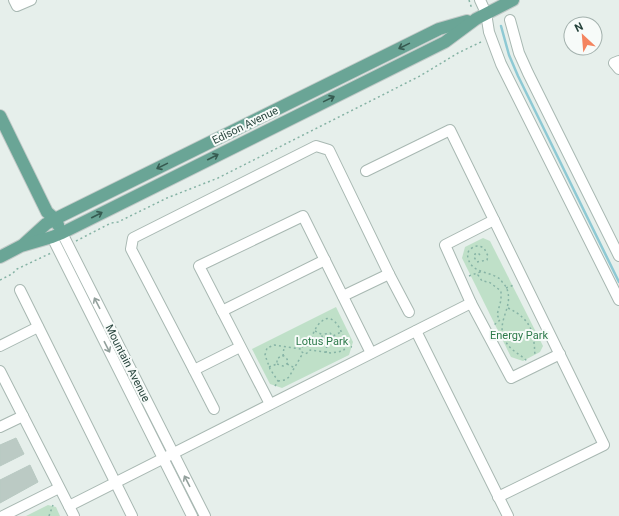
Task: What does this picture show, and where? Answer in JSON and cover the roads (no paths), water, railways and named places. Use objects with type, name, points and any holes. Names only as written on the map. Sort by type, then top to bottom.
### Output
[{"type":"main road","name":"Edison Avenue","points":[[0,257],[22,246],[57,235],[444,42],[481,16],[513,0]]},
{"type":"main road","name":"Edison Avenue","points":[[22,246],[49,218],[439,29],[481,16]]},
{"type":"main road","name":"Mountain Avenue","points":[[0,116],[57,235]]},
{"type":"street","points":[[15,3],[31,0]]},
{"type":"street","points":[[480,0],[481,16],[508,78],[619,300]]},
{"type":"street","points":[[510,20],[519,53],[528,73],[619,256]]},
{"type":"street","points":[[366,171],[450,130],[604,445],[498,497]]},
{"type":"street","points":[[214,409],[131,249],[133,238],[316,146],[329,150],[409,312]]},
{"type":"street","points":[[270,404],[200,266],[303,216],[371,353]]},
{"type":"street","points":[[494,220],[445,245],[471,302],[512,378],[560,354]]},
{"type":"street","name":"Mountain Avenue","points":[[57,235],[174,454],[205,516]]},
{"type":"street","name":"Mountain Avenue","points":[[57,235],[192,516]]},
{"type":"street","points":[[222,311],[325,260]]},
{"type":"street","points":[[343,296],[389,274]]},
{"type":"street","points":[[20,290],[132,516]]},
{"type":"street","points":[[69,506],[471,302]]},
{"type":"street","points":[[0,346],[38,327]]},
{"type":"street","points":[[416,330],[508,516]]},
{"type":"street","points":[[194,370],[240,347]]},
{"type":"street","points":[[0,370],[74,516]]},
{"type":"street","points":[[0,427],[23,416]]},
{"type":"street","points":[[3,516],[59,488]]},
{"type":"waterway","points":[[501,26],[509,55],[518,76],[619,282]]},
{"type":"park label","name":"Energy Park","points":[[519,335]]},
{"type":"park label","name":"Lotus Park","points":[[322,341]]}]
